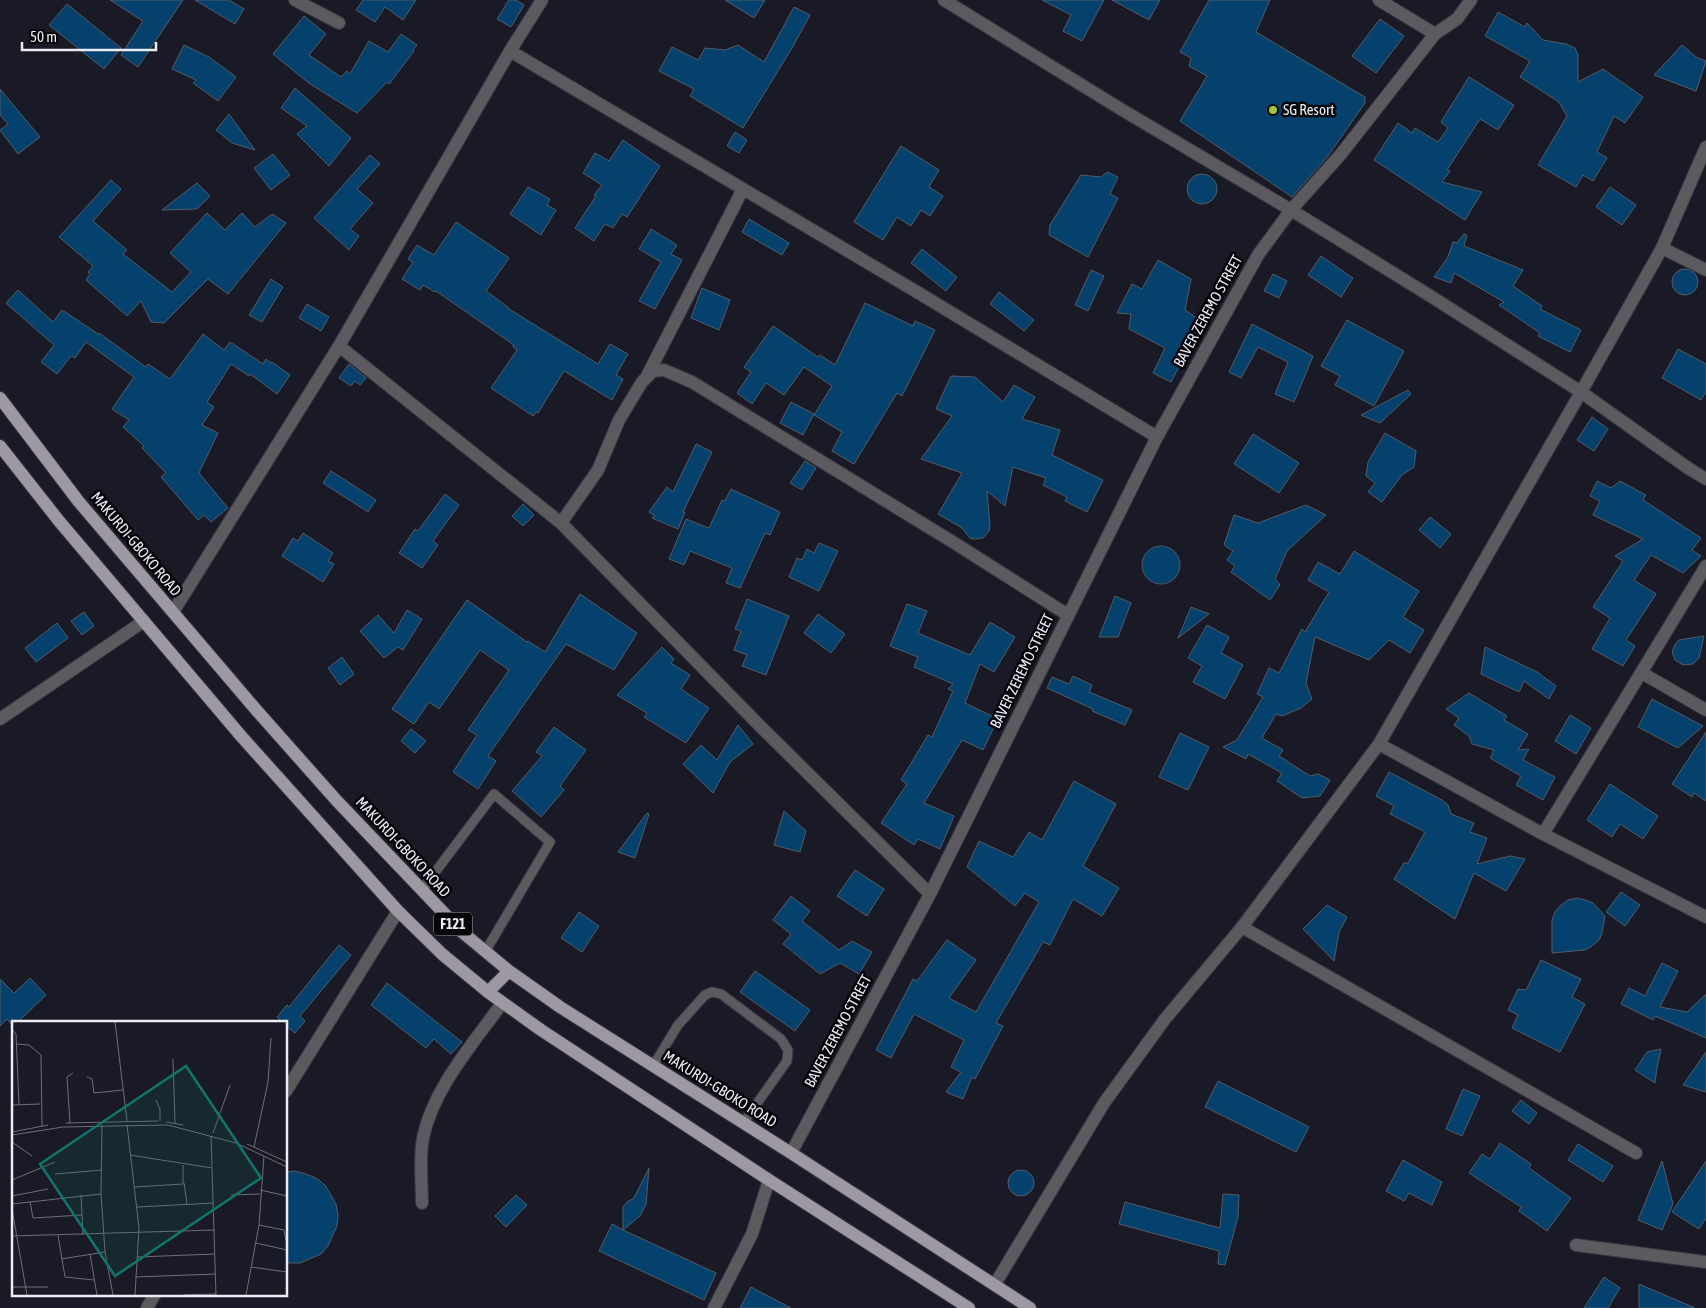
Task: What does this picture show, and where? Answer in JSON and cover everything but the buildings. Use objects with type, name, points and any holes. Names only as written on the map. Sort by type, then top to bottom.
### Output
[{"type":"main road","name":"MAKURDI-GBOKO ROAD","points":[[0,398],[79,502],[172,612],[291,749],[421,891],[462,932],[508,971],[560,1007],[791,1153],[1030,1308]]},
{"type":"main road","name":"F121","points":[[0,446],[60,521],[240,736],[398,911],[442,954],[502,1003],[541,1030],[969,1308]]},
{"type":"main road","points":[[488,992],[508,971]]},
{"type":"street","points":[[295,0],[339,23]]},
{"type":"street","points":[[172,612],[339,346],[510,51],[542,0]]},
{"type":"street","points":[[944,0],[1119,108],[1291,210],[1581,392],[1706,479]]},
{"type":"street","points":[[1380,0],[1435,34]]},
{"type":"street","name":"BAVER ZEREMO STREET","points":[[791,1153],[930,894],[1157,437],[1258,255],[1291,210],[1341,154],[1435,34],[1457,18],[1471,0]]},
{"type":"street","points":[[510,51],[912,288],[1157,437]]},
{"type":"street","points":[[995,1284],[1104,1103],[1165,1018],[1242,927],[1379,744],[1662,248],[1706,147]]},
{"type":"street","points":[[560,523],[598,470],[618,420],[647,376],[743,189]]},
{"type":"street","points":[[1662,248],[1706,270]]},
{"type":"street","points":[[339,346],[560,523],[755,721],[930,894]]},
{"type":"street","points":[[647,376],[653,371],[664,370],[692,382],[1068,615]]},
{"type":"street","points":[[1543,834],[1706,566]]},
{"type":"street","points":[[0,719],[144,621]]},
{"type":"street","points":[[1642,673],[1706,710]]},
{"type":"street","points":[[1379,744],[1543,834],[1706,917]]},
{"type":"street","points":[[288,1088],[398,911]]},
{"type":"street","points":[[1242,927],[1636,1152]]},
{"type":"street","points":[[422,1203],[421,1155],[423,1136],[431,1112],[447,1080],[502,1003]]},
{"type":"street","points":[[714,1308],[752,1234],[770,1180]]},
{"type":"street","points":[[1576,1245],[1706,1262]]},
{"type":"street","points":[[147,1308],[154,1296]]},
{"type":"lane","points":[[421,891],[494,794],[550,842],[485,952]]},
{"type":"lane","points":[[653,1066],[678,1025],[705,995],[712,992],[720,994],[781,1039],[788,1050],[787,1061],[743,1123]]},
{"type":"place","name":"SG Resort","points":[[1273,110]]}]
